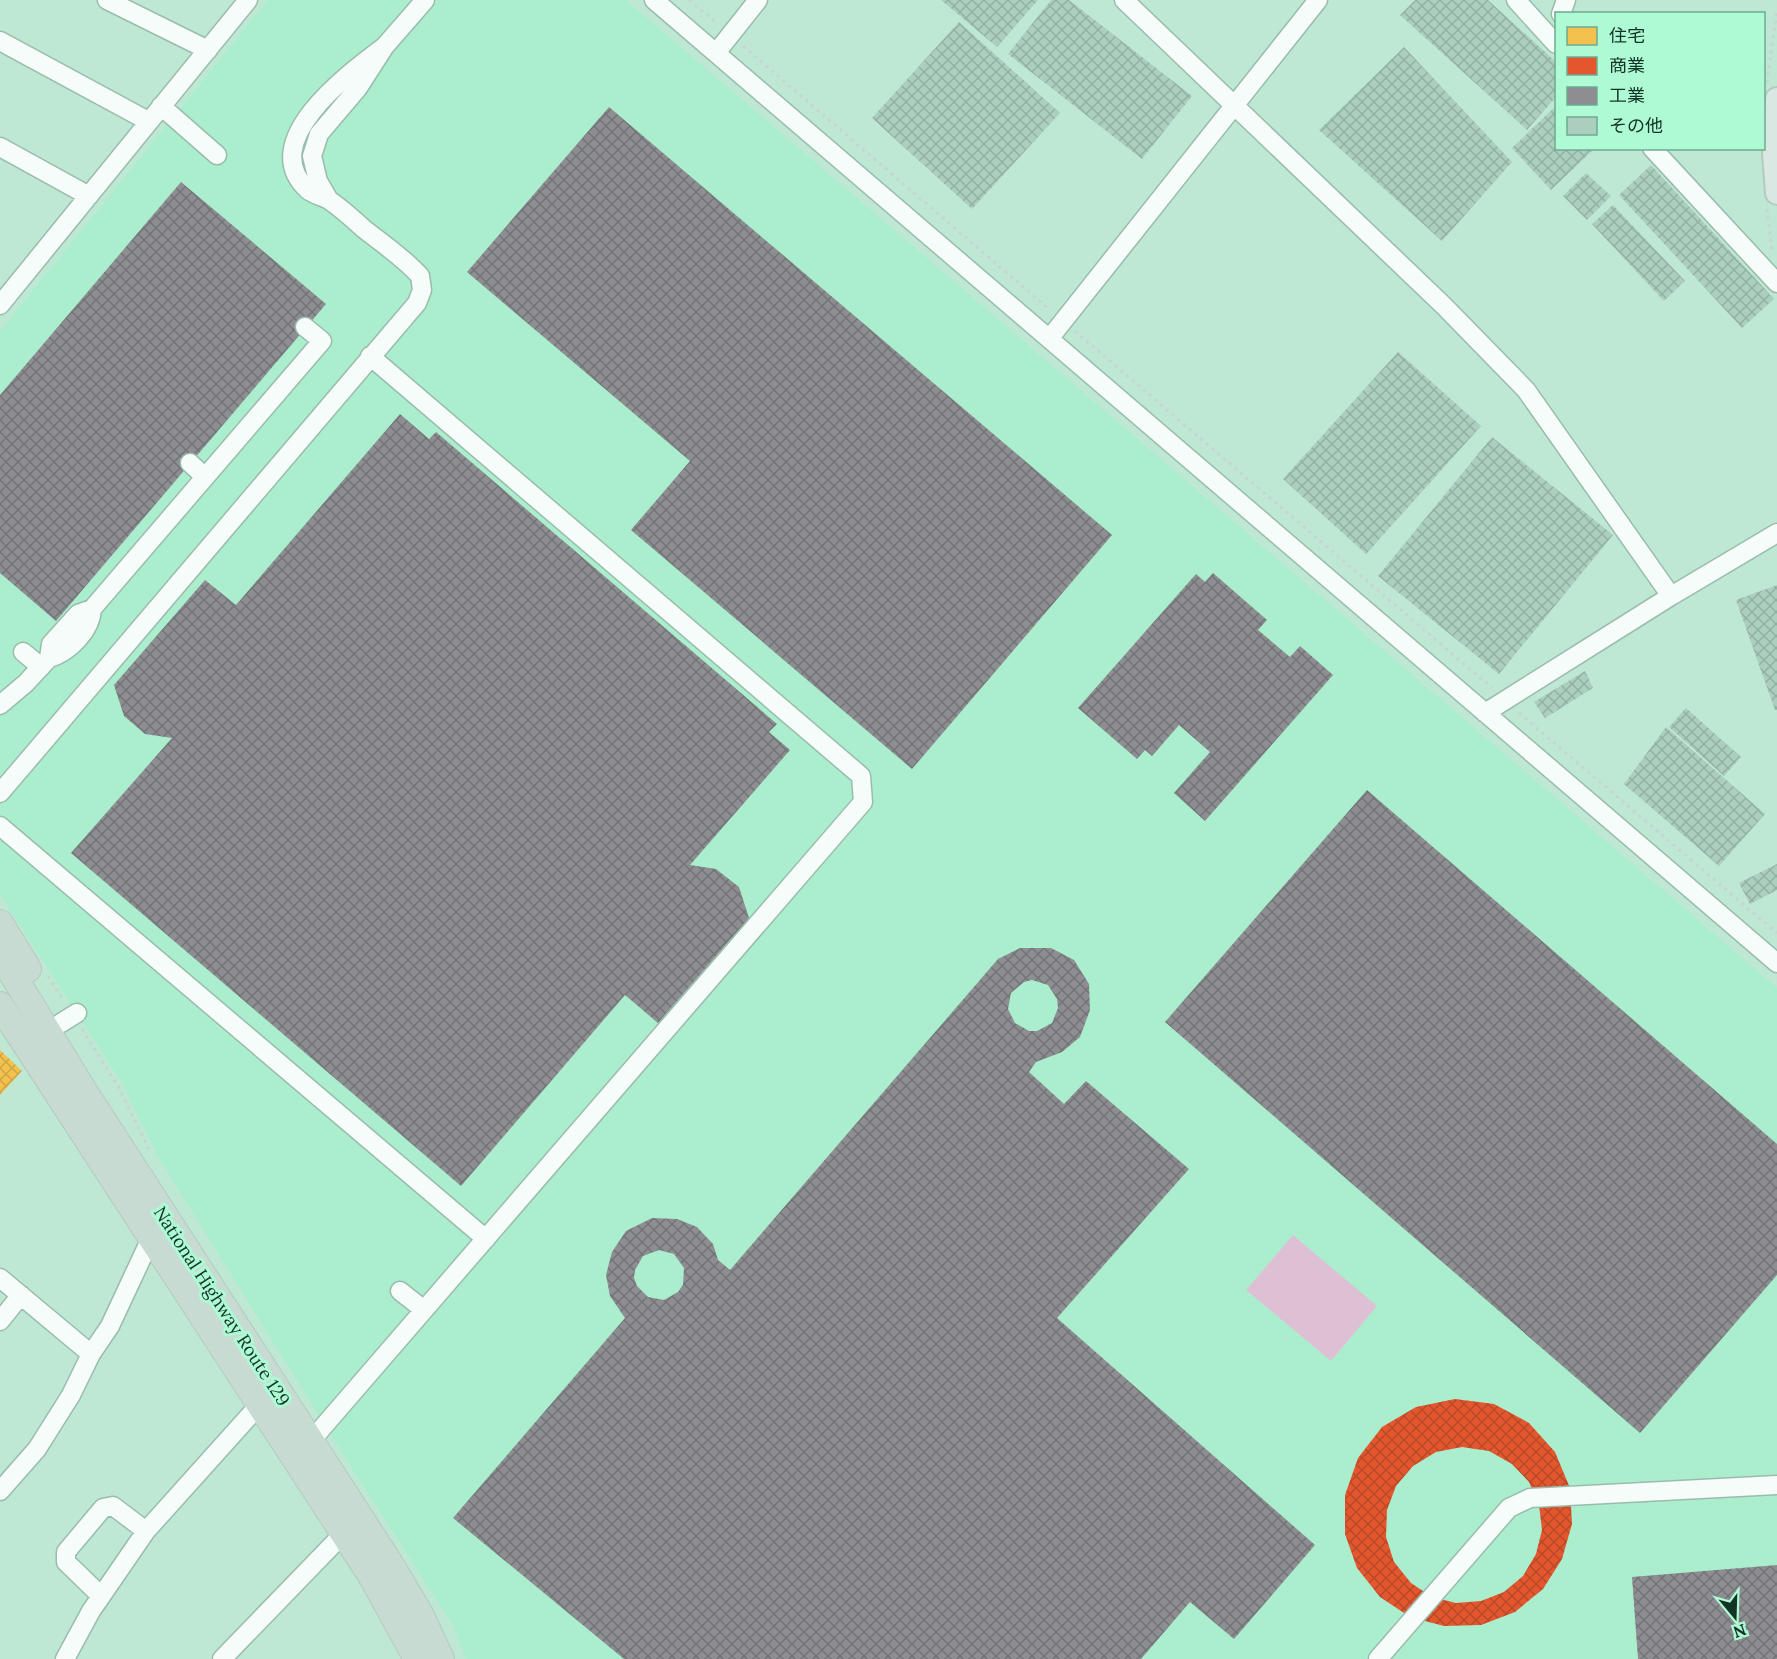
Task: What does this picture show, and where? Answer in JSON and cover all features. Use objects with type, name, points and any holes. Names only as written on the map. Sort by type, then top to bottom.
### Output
[{"type":"highway","points":[[0,923],[69,1018],[84,1091]]},
{"type":"highway","name":"National Highway Route 129","points":[[0,954],[84,1091],[394,1571],[420,1614],[441,1659]]},
{"type":"highway","name":"National Highway Route 129","points":[[0,1005],[344,1533],[387,1601],[417,1659]]},
{"type":"highway","points":[[0,1018],[28,1046]]},
{"type":"main road","points":[[1777,99],[1774,154],[1777,194]]},
{"type":"street","points":[[107,0],[208,50]]},
{"type":"street","points":[[0,305],[248,0]]},
{"type":"street","points":[[0,793],[417,303],[422,290],[420,276],[329,200],[318,181],[312,156],[319,134],[358,88],[385,46],[425,0]]},
{"type":"street","points":[[654,0],[1777,963]]},
{"type":"street","points":[[716,53],[758,0]]},
{"type":"street","points":[[1124,0],[1232,106],[1444,306],[1526,390],[1671,596]]},
{"type":"street","points":[[1049,339],[1318,0]]},
{"type":"street","points":[[1516,0],[1555,37]]},
{"type":"street","points":[[0,41],[148,122]]},
{"type":"street","points":[[161,106],[217,155]]},
{"type":"street","points":[[0,147],[89,196]]},
{"type":"street","points":[[1654,150],[1777,283]]},
{"type":"street","points":[[0,705],[26,683],[45,662],[51,644],[78,614],[92,609],[321,341],[306,327]]},
{"type":"street","points":[[310,1442],[863,802],[861,776],[370,356]]},
{"type":"street","points":[[190,463],[205,477]]},
{"type":"street","points":[[1485,713],[1671,596],[1777,533]]},
{"type":"street","points":[[23,652],[45,662]]},
{"type":"street","points":[[0,826],[486,1239]]},
{"type":"street","points":[[0,1491],[37,1449],[71,1395],[91,1354],[110,1326],[152,1236]]},
{"type":"street","points":[[0,1278],[91,1354]]},
{"type":"street","points":[[400,1291],[424,1310]]},
{"type":"street","points":[[0,1321],[21,1295]]},
{"type":"street","points":[[65,1659],[101,1596],[146,1531],[260,1404]]},
{"type":"street","points":[[1378,1659],[1509,1508],[1530,1498],[1777,1485]]},
{"type":"street","points":[[101,1596],[66,1562],[66,1552],[103,1508],[113,1506],[146,1531]]},
{"type":"street","points":[[222,1659],[344,1533]]},
{"type":"path","points":[[689,0],[1777,933]]},
{"type":"shaded area","points":[[268,0],[626,0],[1777,988],[1777,1659],[466,1659],[453,1625],[341,1451],[157,1155],[122,1083],[0,895],[0,331]]},
{"type":"shaded area","points":[[1293,1235],[1377,1306],[1331,1361],[1246,1290]]},
{"type":"building: 住宅","points":[[0,1050],[22,1071],[0,1095]]},
{"type":"building: 商業","points":[[1455,1399],[1494,1404],[1529,1423],[1555,1452],[1570,1488],[1572,1524],[1562,1559],[1543,1589],[1515,1612],[1481,1625],[1444,1626],[1410,1617],[1380,1597],[1357,1568],[1345,1534],[1345,1495],[1358,1458],[1382,1427],[1416,1407]],"holes":[[[1462,1447],[1489,1451],[1512,1464],[1529,1482],[1539,1505],[1542,1530],[1536,1554],[1523,1576],[1504,1592],[1481,1601],[1456,1603],[1432,1597],[1411,1583],[1394,1562],[1386,1537],[1387,1510],[1396,1486],[1413,1466],[1436,1452]]]},
{"type":"building: 工業","points":[[609,107],[1112,535],[912,769],[631,530],[690,461],[467,272]]},
{"type":"building: 工業","points":[[181,182],[326,304],[56,621],[0,573],[0,395]]},
{"type":"building: 工業","points":[[400,414],[429,439],[436,432],[777,724],[769,732],[790,750],[690,865],[716,869],[739,887],[749,918],[658,1023],[625,995],[461,1186],[71,853],[172,738],[145,734],[124,716],[114,685],[205,580],[236,605]]},
{"type":"building: 工業","points":[[1213,573],[1267,620],[1258,630],[1290,657],[1300,646],[1333,675],[1205,821],[1174,793],[1210,752],[1179,725],[1152,756],[1145,750],[1137,759],[1078,708],[1196,574],[1205,582]]},
{"type":"building: 工業","points":[[1367,790],[1777,1144],[1777,1275],[1640,1433],[1165,1022]]},
{"type":"building: 工業","points":[[1020,948],[1051,948],[1074,960],[1089,984],[1090,1010],[1080,1037],[1062,1052],[1036,1062],[1029,1072],[1064,1104],[1086,1081],[1189,1169],[1057,1318],[1315,1545],[1234,1639],[1190,1602],[1141,1659],[624,1659],[453,1518],[625,1318],[610,1296],[606,1275],[612,1252],[626,1231],[652,1218],[677,1219],[697,1227],[713,1244],[718,1260],[730,1270],[998,959]],"holes":[[[1032,980],[1048,985],[1057,999],[1058,1008],[1052,1023],[1037,1031],[1029,1031],[1015,1023],[1008,1009],[1011,993],[1024,982]],[[659,1250],[674,1254],[684,1268],[683,1285],[678,1292],[664,1300],[648,1297],[637,1286],[634,1278],[635,1270],[643,1256]]]},
{"type":"building: 工業","points":[[1777,1565],[1777,1659],[1638,1659],[1632,1577]]},
{"type":"building: その他","points":[[941,0],[1038,0],[997,47]]},
{"type":"building: その他","points":[[1051,0],[1069,0],[1192,96],[1142,159],[1008,54]]},
{"type":"building: その他","points":[[1415,0],[1488,0],[1555,61],[1555,98],[1527,130],[1400,15]]},
{"type":"building: その他","points":[[959,22],[1060,113],[972,209],[872,118]]},
{"type":"building: その他","points":[[1404,47],[1512,162],[1442,241],[1319,130]]},
{"type":"building: その他","points":[[1555,107],[1555,150],[1593,150],[1551,190],[1512,148]]},
{"type":"building: その他","points":[[1651,165],[1774,299],[1742,328],[1619,195]]},
{"type":"building: その他","points":[[1586,173],[1611,196],[1587,220],[1563,196]]},
{"type":"building: その他","points":[[1613,205],[1685,281],[1664,301],[1592,224]]},
{"type":"building: その他","points":[[1398,352],[1481,426],[1366,554],[1283,479]]},
{"type":"building: その他","points":[[1492,437],[1613,535],[1499,674],[1378,576]]},
{"type":"building: その他","points":[[1777,585],[1777,710],[1775,710],[1736,600]]},
{"type":"building: その他","points":[[1585,671],[1593,688],[1545,718],[1534,702]]},
{"type":"building: その他","points":[[1686,708],[1741,757],[1724,776],[1669,727]]},
{"type":"building: その他","points":[[1666,727],[1765,814],[1719,866],[1624,784]]},
{"type":"building: その他","points":[[1777,864],[1777,890],[1750,904],[1739,883]]}]
